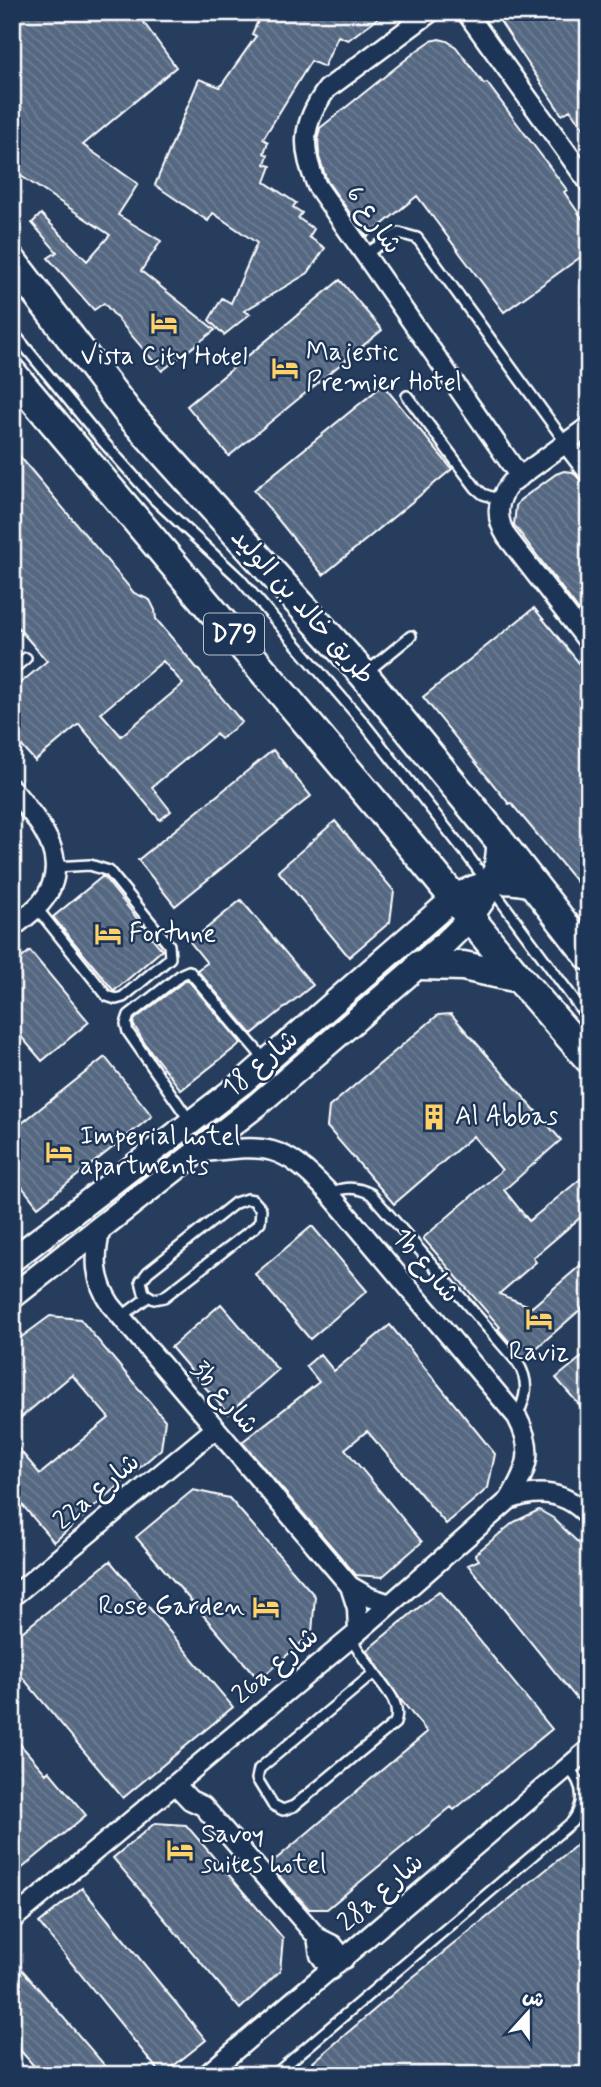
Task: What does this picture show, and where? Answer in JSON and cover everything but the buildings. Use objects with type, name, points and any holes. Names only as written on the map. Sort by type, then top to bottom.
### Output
[{"type":"main road","name":"طريق خالد بن الوليد","points":[[12,261],[129,414],[363,675],[499,840],[589,956]]},
{"type":"main road","name":"D79","points":[[12,373],[589,1059]]},
{"type":"main road","points":[[421,965],[463,966],[519,978]]},
{"type":"street","name":"شارع 6","points":[[431,12],[327,89],[315,106],[307,125],[305,146],[309,167],[317,186],[520,477]]},
{"type":"street","points":[[466,12],[589,183]]},
{"type":"street","points":[[589,426],[505,491],[500,500],[498,518],[501,528],[589,643]]},
{"type":"street","points":[[566,443],[589,472]]},
{"type":"street","points":[[12,789],[50,839],[54,851],[53,878],[49,891],[36,907],[12,928]]},
{"type":"street","points":[[490,884],[497,868],[499,840]]},
{"type":"street","name":"شارع 18","points":[[12,1297],[197,1153],[421,965],[462,907],[466,890],[507,880],[534,886]]},
{"type":"street","name":"شارع 18","points":[[12,1260],[462,907]]},
{"type":"street","name":"1b شارع","points":[[197,1153],[241,1148],[268,1149],[282,1153],[305,1168],[329,1193],[517,1417],[526,1434],[529,1451],[526,1467],[509,1500]]},
{"type":"street","name":"3b شارع","points":[[101,1228],[95,1256],[103,1294],[350,1586],[369,1597],[390,1604]]},
{"type":"street","name":"22a شارع","points":[[12,1597],[216,1428]]},
{"type":"street","name":"26a شارع","points":[[12,1920],[354,1635],[509,1500],[539,1492],[554,1494],[587,1512]]},
{"type":"street","name":"3b شارع","points":[[350,1586],[357,1608],[354,1635]]},
{"type":"street","name":"28a شارع","points":[[206,2075],[589,1749]]},
{"type":"street","points":[[181,1779],[200,1790],[203,1806],[317,1937],[320,1955],[337,1965]]},
{"type":"lane","points":[[365,254],[399,233],[417,238],[566,443]]},
{"type":"lane","points":[[12,331],[154,499],[248,588],[362,721],[490,884],[587,1019]]},
{"type":"lane","points":[[407,396],[476,488],[483,494],[500,500]]},
{"type":"lane","points":[[363,675],[411,636]]},
{"type":"lane","points":[[12,670],[26,658]]},
{"type":"lane","points":[[36,907],[111,998],[123,997],[170,958],[169,945],[109,871],[90,865],[54,867]]},
{"type":"lane","points":[[191,1122],[128,1032],[126,1024],[129,1015],[189,971],[267,1062]]},
{"type":"lane","points":[[329,1193],[343,1187],[353,1187],[371,1194],[518,1363],[527,1382],[527,1392],[517,1417]]},
{"type":"lane","points":[[121,1317],[148,1297],[164,1297],[255,1227],[262,1216],[258,1204],[253,1200],[240,1200],[148,1272],[141,1282],[148,1297]]},
{"type":"lane","points":[[354,1635],[374,1673],[396,1704],[395,1723],[294,1806],[283,1810],[273,1805],[259,1784],[259,1769],[374,1673]]},
{"type":"lane","points":[[274,2075],[572,1822],[583,1800],[582,1787],[567,1767]]},
{"type":"place","name":"Vista City Hotel","points":[[164,323]]},
{"type":"place","name":"Majestic Premier Hotel","points":[[285,368]]},
{"type":"place","name":"Fortune","points":[[108,934]]},
{"type":"place","name":"Al Abbas","points":[[434,1117]]},
{"type":"place","name":"Imperial hotel apartments","points":[[59,1152]]},
{"type":"place","name":"Raviz","points":[[539,1319]]},
{"type":"place","name":"Rose Garden","points":[[266,1607]]},
{"type":"place","name":"Savoy suites hotel","points":[[180,1850]]}]
